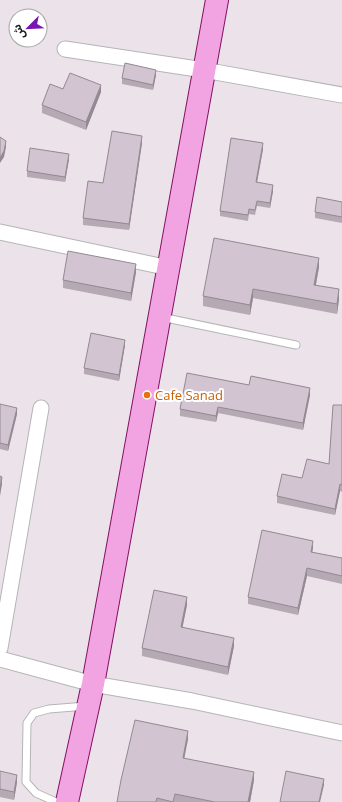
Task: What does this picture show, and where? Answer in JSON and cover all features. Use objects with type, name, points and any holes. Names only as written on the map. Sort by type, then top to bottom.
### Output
[{"type":"main road","points":[[67,802],[93,684],[217,0]]},
{"type":"street","points":[[65,49],[204,70],[342,95]]},
{"type":"street","points":[[0,232],[169,268]]},
{"type":"street","points":[[0,648],[41,408]]},
{"type":"street","points":[[0,659],[93,684],[192,701],[342,733]]},
{"type":"lane","points":[[160,316],[296,345]]},
{"type":"lane","points":[[56,802],[36,793],[26,782],[27,723],[34,713],[48,709],[88,706]]},
{"type":"building","points":[[125,63],[156,70],[153,85],[122,78]]},
{"type":"building","points":[[70,73],[101,85],[86,122],[42,105],[50,84],[63,89]]},
{"type":"building","points":[[112,131],[142,136],[129,224],[83,218],[88,181],[103,183]]},
{"type":"building","points":[[0,137],[6,141],[4,151],[0,158]]},
{"type":"building","points":[[231,138],[263,143],[256,182],[273,185],[270,203],[257,201],[255,210],[249,209],[248,215],[220,211]]},
{"type":"building","points":[[30,148],[69,154],[65,177],[27,171]]},
{"type":"building","points":[[317,197],[342,202],[342,217],[315,212]]},
{"type":"building","points":[[214,238],[319,258],[314,285],[339,289],[337,304],[253,289],[250,305],[203,296]]},
{"type":"building","points":[[68,251],[136,264],[131,293],[63,280]]},
{"type":"building","points":[[91,333],[125,340],[119,375],[84,368]]},
{"type":"building","points":[[187,373],[249,385],[251,376],[310,388],[303,423],[218,407],[216,416],[180,409]]},
{"type":"building","points":[[0,404],[17,408],[8,445],[0,443]]},
{"type":"building","points":[[333,405],[342,405],[342,485],[340,484],[335,509],[277,496],[282,474],[302,478],[307,459],[329,464]]},
{"type":"building","points":[[0,476],[2,477],[0,489]]},
{"type":"building","points":[[262,530],[313,541],[311,552],[342,558],[342,576],[307,568],[298,608],[248,597]]},
{"type":"building","points":[[154,590],[187,597],[181,627],[234,638],[228,667],[142,648]]},
{"type":"building","points":[[135,720],[188,731],[183,758],[254,772],[248,802],[215,802],[175,794],[173,802],[157,798],[156,802],[117,802]]},
{"type":"building","points":[[0,771],[17,775],[14,792],[0,789]]},
{"type":"building","points":[[286,771],[324,779],[319,802],[280,802]]},
{"type":"place","name":"Cafe Sanad","points":[[147,395]]}]
